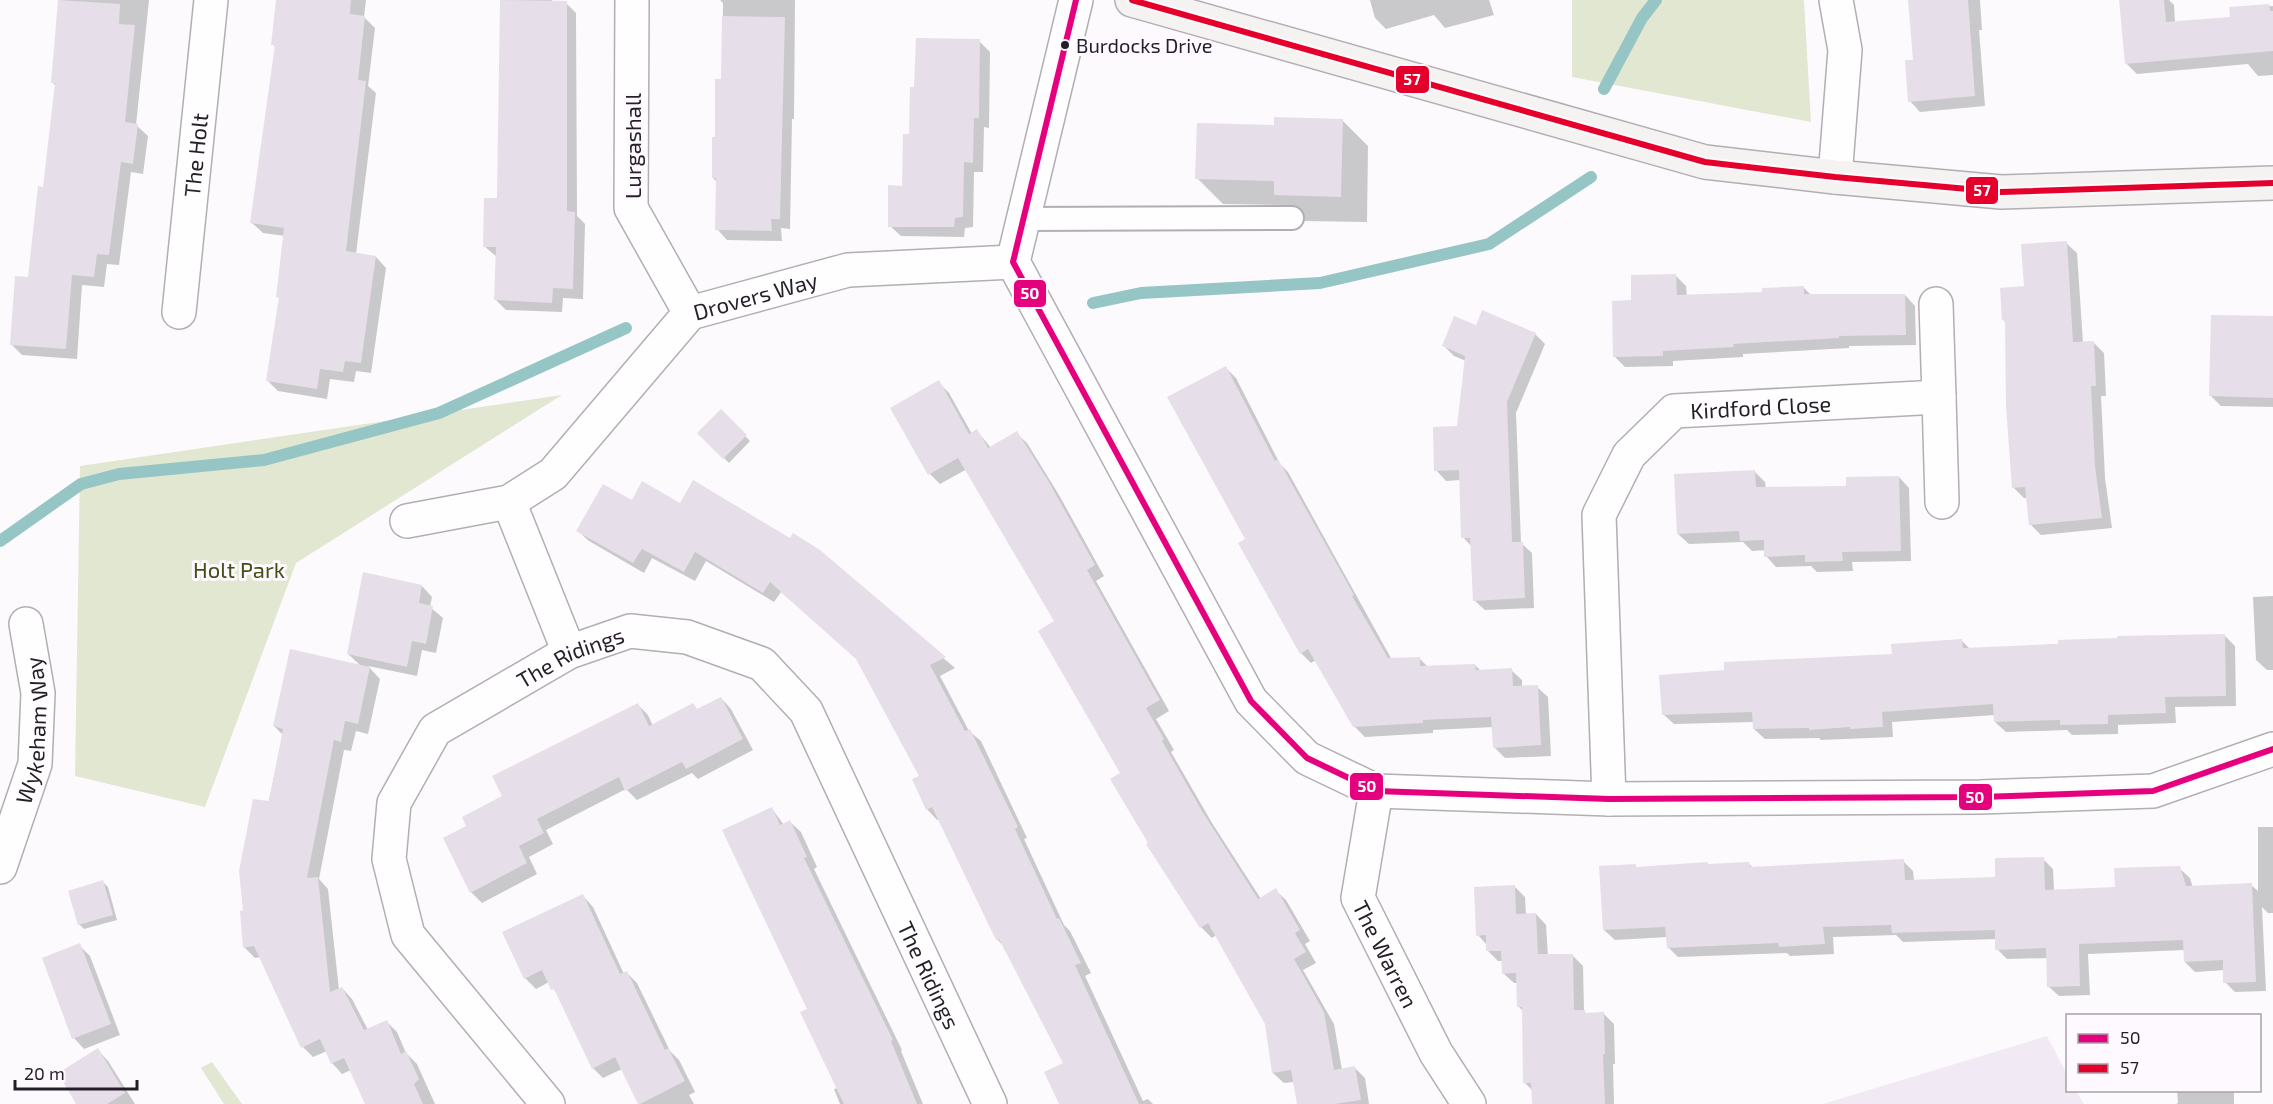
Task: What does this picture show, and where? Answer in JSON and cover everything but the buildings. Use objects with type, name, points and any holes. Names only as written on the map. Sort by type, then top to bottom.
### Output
[{"type":"street","name":"The Holt","points":[[179,312],[211,0]]},
{"type":"street","name":"Lurgashall","points":[[632,0],[630,208],[690,313]]},
{"type":"street","points":[[1076,0],[1013,262],[1251,700],[1307,758],[1376,791],[1609,799],[1980,796],[2153,791],[2273,749]]},
{"type":"street","points":[[1132,0],[1706,162],[2001,192],[2273,183]]},
{"type":"street","points":[[1836,0],[1845,50],[1836,177]]},
{"type":"street","name":"Drovers Way","points":[[407,521],[508,502],[553,474],[690,313],[848,270],[1013,262]]},
{"type":"street","points":[[1936,303],[1942,502]]},
{"type":"street","name":"Kirdford Close","points":[[1609,799],[1599,515],[1629,455],[1674,411],[1939,397]]},
{"type":"street","points":[[508,502],[569,652]]},
{"type":"street","name":"Wykeham Way","points":[[0,866],[35,765],[38,693],[26,624]]},
{"type":"street","name":"The Ridings","points":[[548,1104],[408,935],[389,859],[394,803],[435,730],[569,652],[630,632],[687,637],[762,664],[806,711],[990,1104]]},
{"type":"street","name":"The Warren","points":[[1376,791],[1358,898],[1436,1053],[1469,1104]]},
{"type":"lane","points":[[1022,219],[1292,218]]},
{"type":"shaded area","points":[[2047,1036],[2066,1072],[2066,1092],[2077,1092],[2084,1104],[1823,1104]]},
{"type":"green space","points":[[1572,0],[1804,0],[1811,122],[1572,77]]},
{"type":"green space","name":"Holt Park","points":[[562,395],[296,563],[205,807],[75,776],[80,466]]},
{"type":"green space","points":[[212,1062],[242,1104],[224,1104],[201,1068]]},
{"type":"waterway","points":[[1604,89],[1642,18],[1656,0]]},
{"type":"waterway","points":[[1093,303],[1141,293],[1320,283],[1489,244],[1591,177]]},
{"type":"waterway","points":[[0,541],[81,484],[119,474],[264,460],[439,413],[626,328]]},
{"type":"transit line","name":"50","points":[[1076,0],[1013,262],[1251,701],[1307,758],[1376,791],[1609,799],[1980,797],[2153,791],[2273,749]]},
{"type":"transit line","name":"57","points":[[1132,0],[1705,162],[1835,177],[2001,192],[2273,183]]},
{"type":"place","name":"Burdocks Drive","points":[[1065,45]]}]
